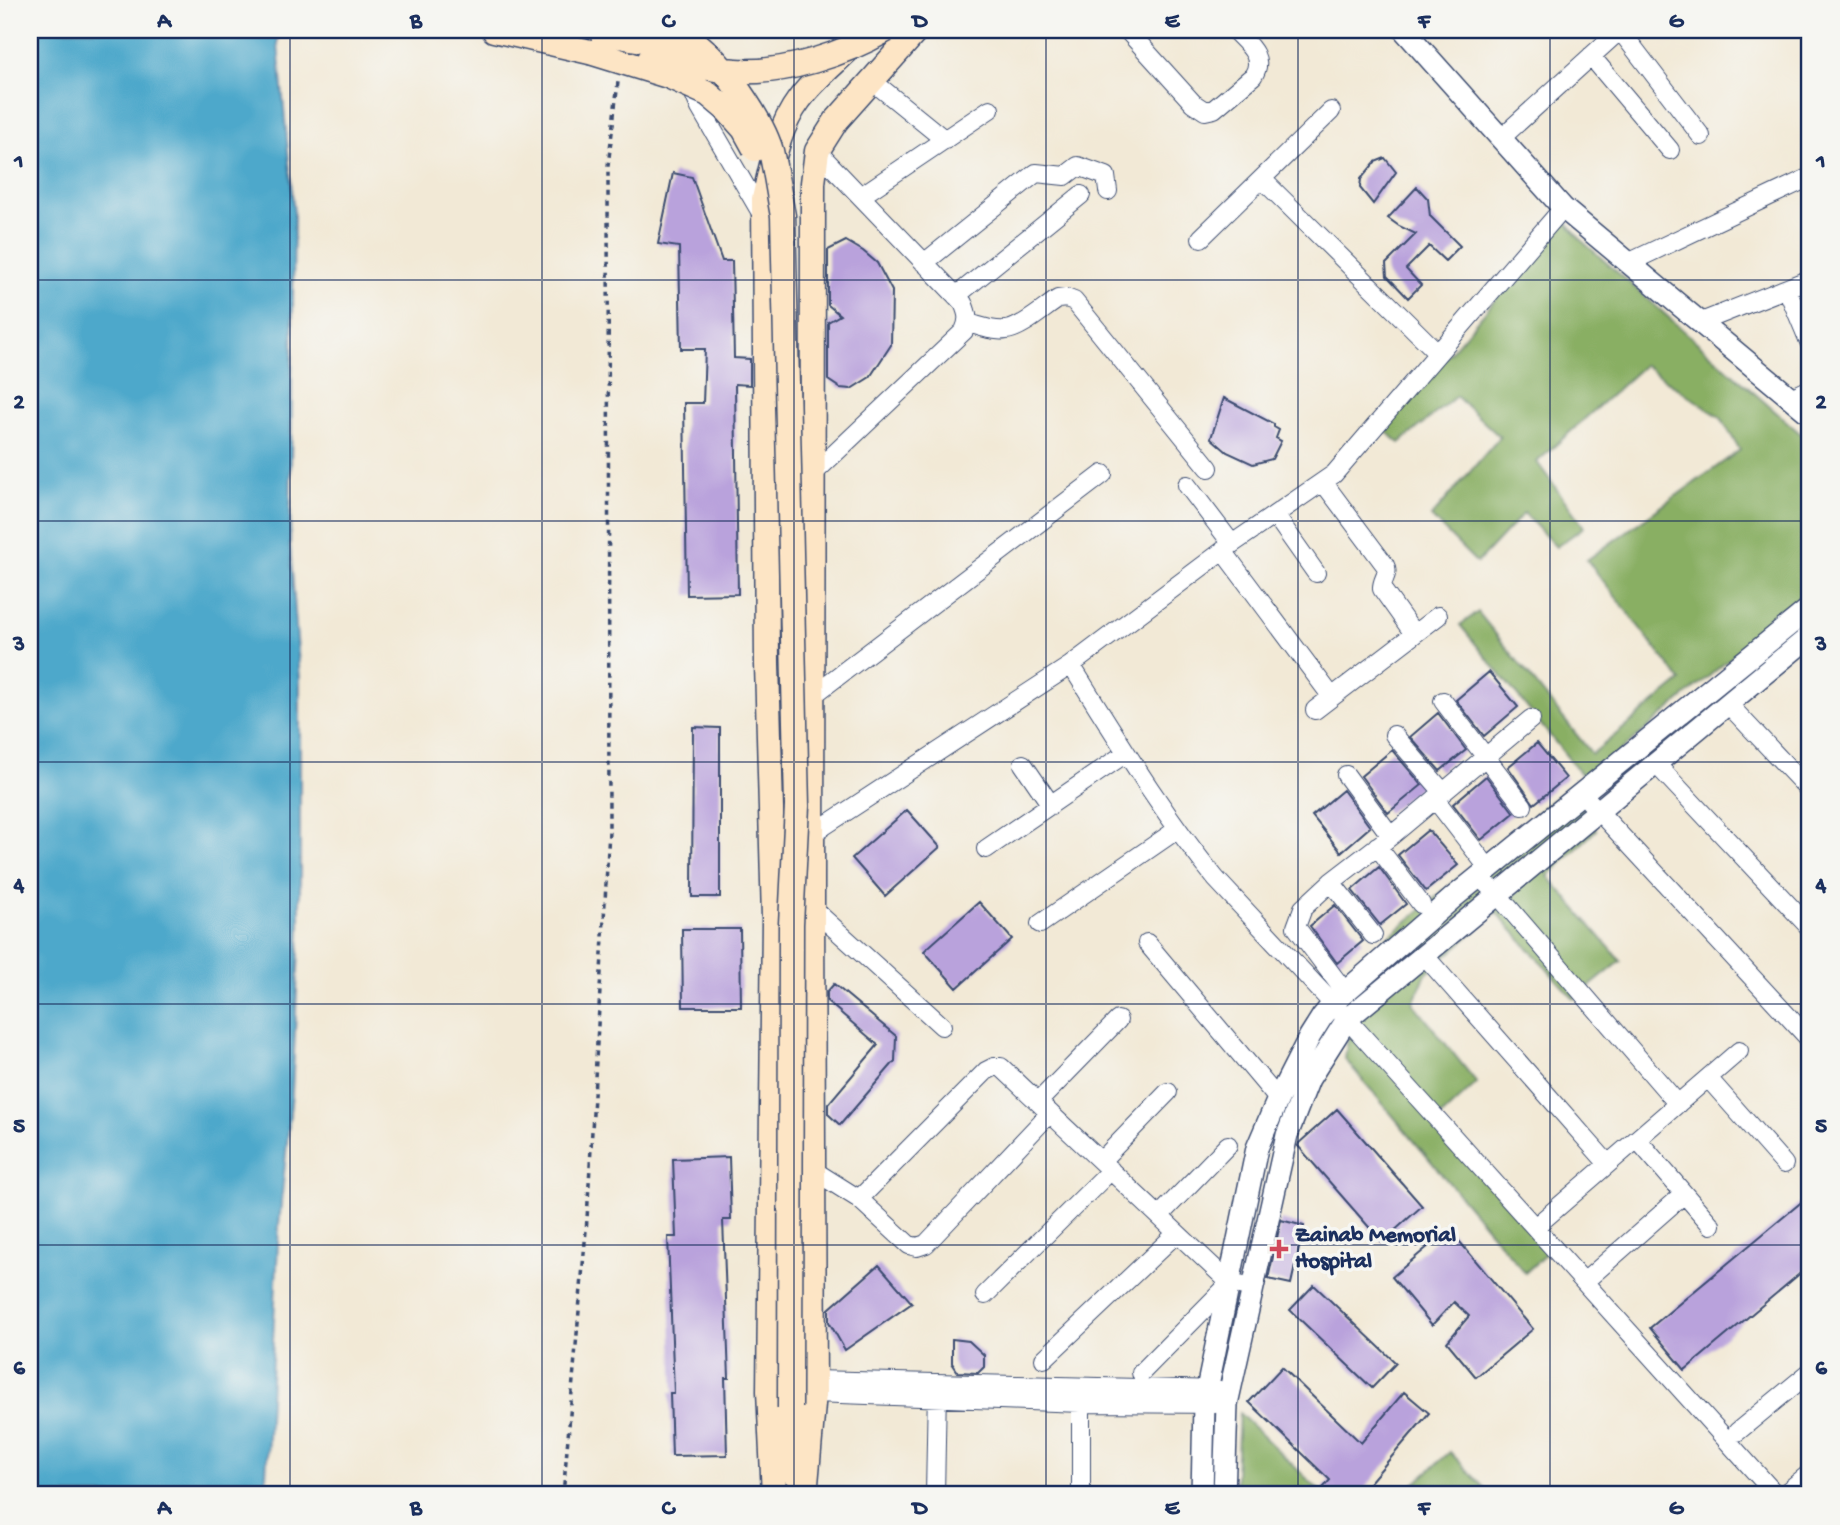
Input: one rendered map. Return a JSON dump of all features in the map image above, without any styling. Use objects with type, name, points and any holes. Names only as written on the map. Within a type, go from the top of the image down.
[{"type":"main road","points":[[494,30],[594,38],[734,55],[797,50],[831,41],[856,30]]},
{"type":"main road","points":[[667,30],[697,44],[716,62],[751,111],[770,150],[783,216],[797,806],[791,938],[790,1408],[796,1495]]},
{"type":"main road","points":[[774,1495],[769,1401],[774,918],[767,664],[764,198],[787,118],[806,90],[869,30]]},
{"type":"main road","points":[[594,38],[737,71],[763,70],[812,61],[886,30]]},
{"type":"main road","points":[[805,1495],[814,1387],[813,183],[817,151],[836,121],[917,30]]},
{"type":"main road","points":[[594,38],[708,94],[727,110],[744,129],[761,158],[771,200],[785,864],[773,886]]},
{"type":"main road","points":[[774,918],[812,913]]},
{"type":"street","points":[[678,30],[681,66],[700,108],[764,218]]},
{"type":"street","points":[[1127,30],[1193,103],[1205,111],[1214,109],[1257,71],[1257,55],[1234,30]]},
{"type":"street","points":[[1404,30],[1563,208],[1701,323],[1801,393],[1810,414]]},
{"type":"street","points":[[1502,138],[1620,30],[1702,136]]},
{"type":"street","points":[[1591,56],[1670,150]]},
{"type":"street","points":[[871,80],[945,140]]},
{"type":"street","points":[[861,196],[990,109]]},
{"type":"street","points":[[1201,239],[1331,111]]},
{"type":"street","points":[[813,474],[964,331],[968,323],[968,314],[963,303],[817,151]]},
{"type":"street","points":[[924,263],[1035,173],[1065,176],[1078,166],[1106,176],[1108,191]]},
{"type":"street","points":[[1628,263],[1810,177]]},
{"type":"street","points":[[1262,179],[1438,353]]},
{"type":"street","points":[[956,296],[1081,195]]},
{"type":"street","points":[[812,834],[1072,666],[1227,548],[1334,474],[1563,208]]},
{"type":"street","points":[[1701,323],[1810,279]]},
{"type":"street","points":[[1787,289],[1810,344]]},
{"type":"street","points":[[968,323],[1007,330],[1015,328],[1058,299],[1074,301],[1209,468]]},
{"type":"street","points":[[812,696],[1103,474]]},
{"type":"street","points":[[1323,482],[1385,565],[1387,573],[1382,584],[1384,593],[1414,634]]},
{"type":"street","points":[[1187,485],[1227,548],[1332,697]]},
{"type":"street","points":[[1275,515],[1316,573]]},
{"type":"street","points":[[1224,1495],[1228,1397],[1287,1135],[1342,1005],[1484,873],[1810,608]]},
{"type":"street","points":[[1315,710],[1438,615]]},
{"type":"street","points":[[1202,1495],[1206,1397],[1257,1148],[1278,1099],[1322,1017],[1424,955],[1810,636]]},
{"type":"street","points":[[1072,666],[1126,753],[1216,879],[1299,966],[1342,1005],[1584,1282],[1782,1493],[1810,1473]]},
{"type":"street","points":[[1443,701],[1523,806]]},
{"type":"street","points":[[1728,704],[1810,791]]},
{"type":"street","points":[[1342,1005],[1296,927],[1303,908],[1531,719]]},
{"type":"street","points":[[1394,735],[1439,795],[1497,894],[1678,1104]]},
{"type":"street","points":[[986,849],[1126,753]]},
{"type":"street","points":[[1023,764],[1051,805]]},
{"type":"street","points":[[1656,764],[1810,928]]},
{"type":"street","points":[[1346,775],[1421,904]]},
{"type":"street","points":[[1583,793],[1810,1040]]},
{"type":"street","points":[[1040,924],[1178,829]]},
{"type":"street","points":[[1331,883],[1373,934]]},
{"type":"street","points":[[812,913],[942,1026]]},
{"type":"street","points":[[1147,943],[1278,1099]]},
{"type":"street","points":[[1424,955],[1608,1164]]},
{"type":"street","points":[[813,1170],[859,1199],[909,1245],[917,1247],[926,1244],[1118,1020]]},
{"type":"street","points":[[1535,1227],[1739,1051]]},
{"type":"street","points":[[859,1199],[986,1071],[993,1066],[1001,1067],[1230,1283],[1253,1289]]},
{"type":"street","points":[[1708,1078],[1784,1164]]},
{"type":"street","points":[[985,1295],[1106,1166],[1168,1092]]},
{"type":"street","points":[[1637,1139],[1711,1225]]},
{"type":"street","points":[[1159,1216],[1228,1145]]},
{"type":"street","points":[[1584,1282],[1684,1194]]},
{"type":"street","points":[[1044,1359],[1177,1233]]},
{"type":"street","points":[[1141,1373],[1230,1283]]},
{"type":"street","points":[[1737,1432],[1810,1372]]},
{"type":"street","points":[[814,1387],[1228,1397]]},
{"type":"street","points":[[935,1495],[937,1390]]},
{"type":"street","points":[[1081,1395],[1081,1491]]},
{"type":"path","points":[[563,1495],[587,1219],[609,831],[608,166],[618,79]]},
{"type":"green space","points":[[1564,219],[1582,241],[1810,442],[1810,591],[1586,780],[1460,625],[1478,612],[1592,754],[1681,681],[1587,560],[1740,450],[1721,418],[1644,365],[1537,462],[1584,527],[1556,547],[1524,513],[1477,563],[1431,517],[1500,437],[1456,396],[1400,443],[1384,430]]},
{"type":"green space","points":[[1573,783],[1596,830],[1548,876],[1621,961],[1574,999],[1496,912],[1426,974],[1413,1003],[1477,1083],[1435,1122],[1549,1251],[1525,1273],[1345,1059],[1359,961]]},
{"type":"green space","points":[[1239,1413],[1324,1495],[1235,1495]]},
{"type":"green space","points":[[1450,1452],[1491,1495],[1402,1495]]},
{"type":"water","points":[[30,30],[278,30],[294,214],[290,545],[300,680],[300,928],[292,1092],[279,1225],[265,1495],[30,1495]]},
{"type":"building","points":[[1385,158],[1396,172],[1373,204],[1360,188],[1361,179],[1375,162]]},
{"type":"building","points":[[673,173],[692,177],[722,261],[732,261],[734,358],[750,359],[750,385],[735,384],[738,594],[687,595],[684,403],[703,403],[705,349],[681,349],[679,247],[658,244]]},
{"type":"building","points":[[1417,187],[1428,199],[1430,216],[1460,246],[1445,261],[1429,246],[1406,269],[1421,285],[1408,298],[1387,276],[1386,264],[1416,234],[1388,218]]},
{"type":"building","points":[[846,241],[877,263],[892,291],[891,345],[870,377],[851,389],[840,388],[828,380],[828,322],[840,315],[828,305],[828,250]]},
{"type":"building","points":[[1224,398],[1274,424],[1279,430],[1276,438],[1281,441],[1272,459],[1253,464],[1227,452],[1211,438]]},
{"type":"building","points":[[1489,672],[1518,707],[1484,736],[1456,700]]},
{"type":"building","points":[[1438,713],[1466,750],[1440,771],[1410,737]]},
{"type":"building","points":[[693,727],[720,728],[720,897],[692,897]]},
{"type":"building","points":[[1537,743],[1566,778],[1534,804],[1508,767]]},
{"type":"building","points":[[1392,750],[1422,785],[1388,813],[1361,776]]},
{"type":"building","points":[[1486,776],[1514,813],[1481,840],[1453,804]]},
{"type":"building","points":[[1343,790],[1370,827],[1341,852],[1312,816]]},
{"type":"building","points":[[907,810],[940,847],[885,896],[852,858]]},
{"type":"building","points":[[1428,830],[1458,865],[1426,891],[1398,855]]},
{"type":"building","points":[[1379,867],[1406,904],[1380,925],[1352,890]]},
{"type":"building","points":[[979,902],[1012,939],[957,988],[924,951]]},
{"type":"building","points":[[1335,905],[1363,941],[1337,963],[1310,926]]},
{"type":"building","points":[[682,929],[740,929],[741,1007],[683,1007]]},
{"type":"building","points":[[834,984],[896,1036],[895,1061],[840,1125],[828,1114],[828,1104],[878,1045],[827,1001],[827,992]]},
{"type":"building","points":[[1337,1109],[1422,1206],[1382,1242],[1298,1146]]},
{"type":"building","points":[[729,1157],[731,1220],[723,1220],[729,1378],[725,1378],[727,1455],[672,1456],[670,1393],[674,1393],[668,1237],[676,1237],[673,1159]]},
{"type":"building","points":[[1810,1195],[1810,1265],[1685,1370],[1650,1328]]},
{"type":"building","points":[[1281,1220],[1304,1226],[1291,1284],[1268,1279]]},
{"type":"building","points":[[1449,1229],[1533,1329],[1476,1377],[1447,1342],[1469,1316],[1454,1302],[1432,1325],[1392,1277]]},
{"type":"building","points":[[879,1265],[912,1303],[845,1350],[829,1322],[829,1309]]},
{"type":"building","points":[[1314,1285],[1396,1363],[1372,1388],[1290,1310]]},
{"type":"building","points":[[952,1339],[969,1341],[984,1355],[984,1367],[978,1373],[958,1372],[952,1363]]},
{"type":"building","points":[[1282,1367],[1361,1443],[1404,1392],[1429,1413],[1359,1495],[1332,1495],[1323,1488],[1330,1480],[1249,1402]]},
{"type":"place","name":"Zainab Memorial Hospital","points":[[1279,1249]]}]
